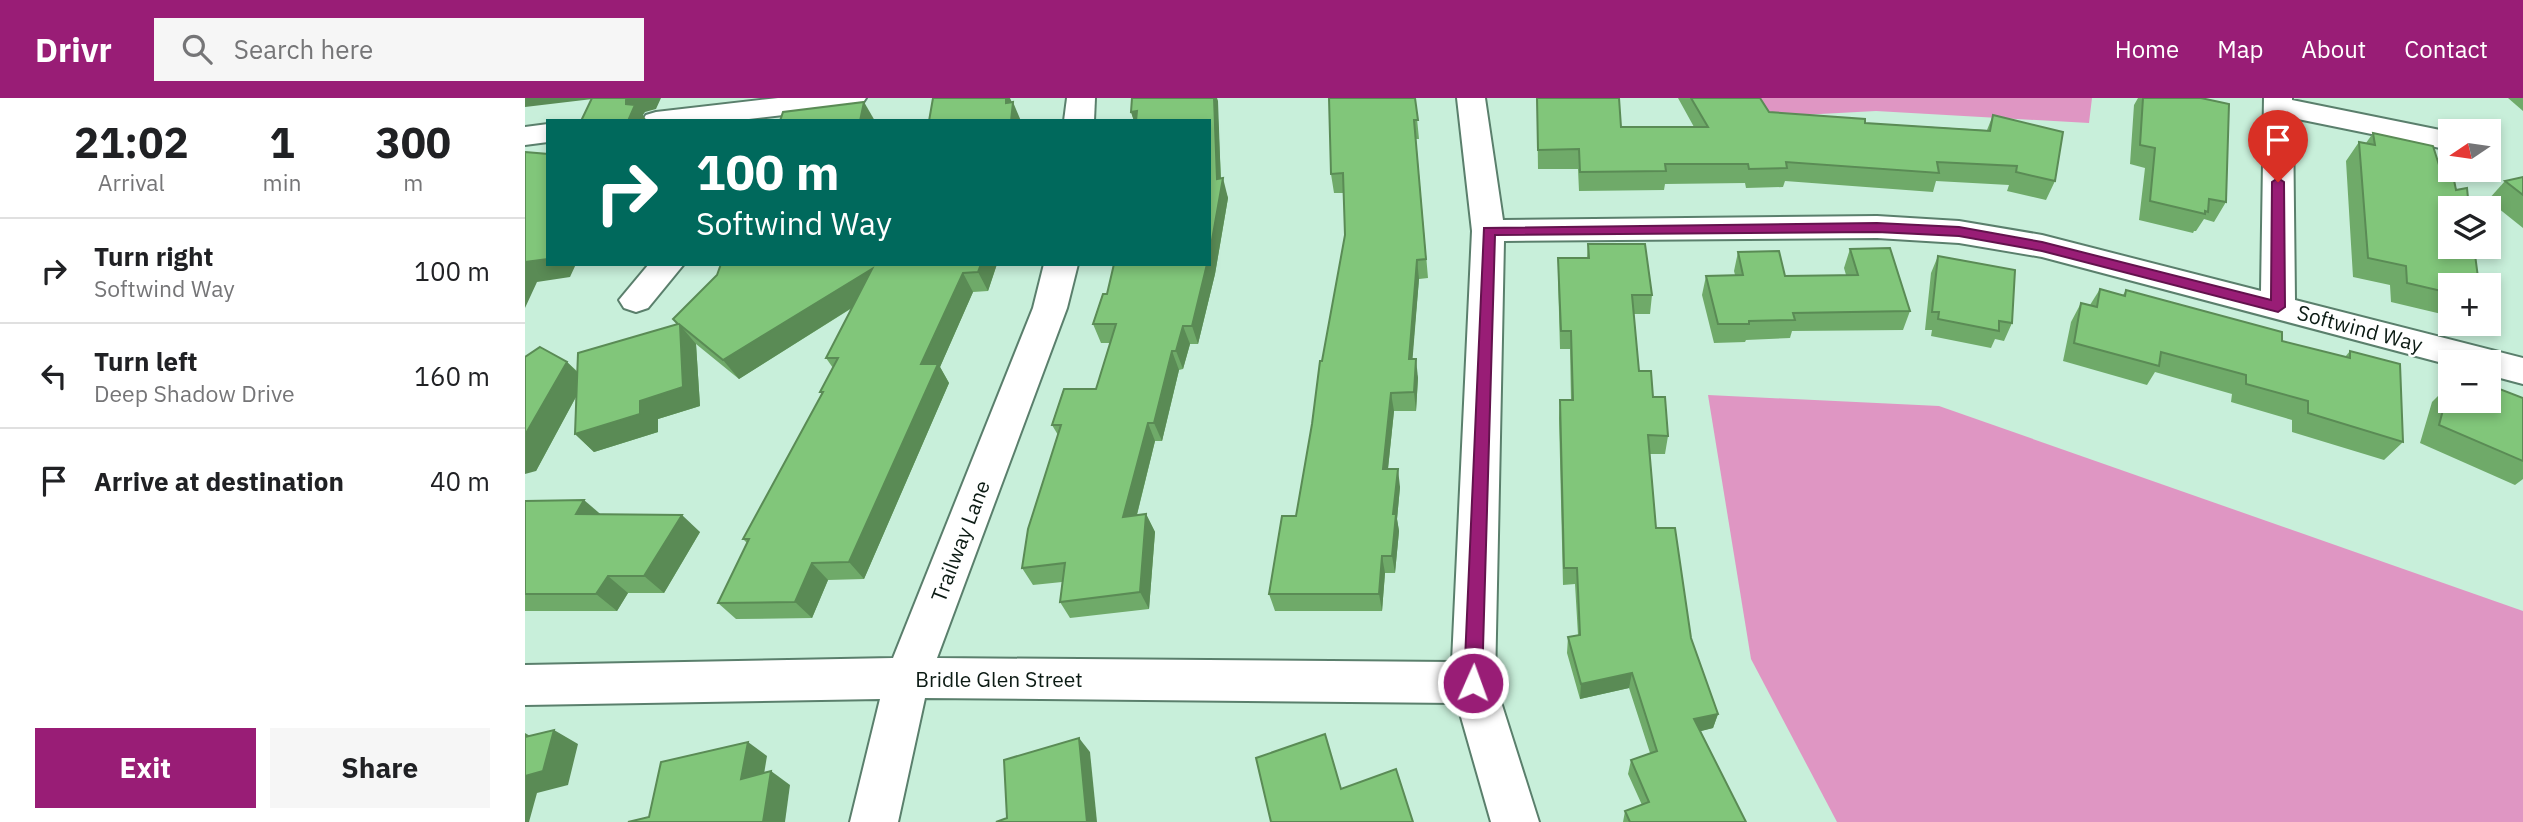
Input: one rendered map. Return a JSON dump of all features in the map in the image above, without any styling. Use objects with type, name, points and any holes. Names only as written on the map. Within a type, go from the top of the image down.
[{"type":"street","points":[[690,119],[740,116],[852,98]]},
{"type":"street","points":[[1079,119],[1081,98]]},
{"type":"street","points":[[1471,98],[1488,231],[1473,683],[1515,822]]},
{"type":"street","points":[[2278,307],[2278,102],[2438,138]]},
{"type":"street","points":[[525,136],[546,133]]},
{"type":"street","name":"Softwind Way","points":[[1488,231],[1877,227],[1959,232],[2042,246],[2523,371]]},
{"type":"street","points":[[636,300],[666,266]]},
{"type":"street","name":"Trailway Lane","points":[[874,822],[907,678],[1050,309],[1061,266]]},
{"type":"street","name":"Bridle Glen Street","points":[[525,685],[907,678],[1473,683]]},
{"type":"shaded area","points":[[1760,98],[2092,98],[2089,123],[1876,111],[1762,117]]},
{"type":"shaded area","points":[[1708,395],[1939,406],[2523,611],[2523,822],[1837,822],[1751,659]]},
{"type":"building","points":[[592,98],[628,98],[626,104],[635,105],[629,119],[582,119]]},
{"type":"building","points":[[933,98],[1006,98],[1006,103],[1013,102],[1011,119],[929,119]]},
{"type":"building","points":[[1132,98],[1214,98],[1217,179],[1223,178],[1211,246],[1211,119],[1136,119],[1137,111],[1131,112]]},
{"type":"building","points":[[1329,98],[1415,98],[1418,120],[1414,120],[1426,259],[1417,260],[1409,359],[1416,359],[1414,392],[1391,393],[1383,469],[1398,469],[1393,514],[1396,514],[1392,556],[1382,556],[1379,594],[1269,594],[1282,516],[1296,516],[1320,361],[1345,235],[1343,173],[1331,174]]},
{"type":"building","points":[[1537,98],[1619,98],[1621,127],[1708,127],[1691,98],[1760,98],[1769,112],[1865,119],[1865,123],[1990,131],[1993,115],[2063,132],[2055,181],[2016,172],[2017,166],[1937,162],[1939,173],[1786,162],[1787,168],[1749,169],[1748,164],[1665,164],[1666,171],[1580,172],[1579,149],[1538,150]]},
{"type":"building","points":[[2143,98],[2201,98],[2229,104],[2226,202],[2209,199],[2208,212],[2205,211],[2205,214],[2150,201],[2155,148],[2140,145]]},
{"type":"building","points":[[864,102],[860,119],[781,119],[783,112]]},
{"type":"building","points":[[2373,133],[2433,146],[2438,162],[2438,182],[2454,182],[2456,190],[2467,188],[2468,196],[2438,196],[2438,259],[2476,259],[2477,273],[2438,273],[2438,290],[2407,283],[2406,266],[2368,258],[2359,142],[2375,145]]},
{"type":"building","points":[[525,152],[546,154],[546,259],[525,262]]},
{"type":"building","points":[[2523,177],[2523,195],[2505,181]]},
{"type":"building","points":[[1588,244],[1645,244],[1652,295],[1632,295],[1639,371],[1651,371],[1653,397],[1665,397],[1668,436],[1648,435],[1656,528],[1675,528],[1691,638],[1718,714],[1694,719],[1746,822],[1630,822],[1625,811],[1649,802],[1631,760],[1657,751],[1632,673],[1581,684],[1568,637],[1580,635],[1577,568],[1564,568],[1560,400],[1573,400],[1571,331],[1561,331],[1558,258],[1589,258]]},
{"type":"building","points":[[1890,248],[1910,311],[1793,313],[1795,320],[1718,324],[1706,276],[1743,275],[1738,252],[1779,251],[1785,276],[1858,275],[1850,249]]},
{"type":"building","points":[[1938,256],[2015,270],[2012,323],[1999,321],[1999,331],[1938,319],[1939,312],[1932,312]]},
{"type":"building","points":[[720,266],[980,266],[978,272],[963,273],[921,364],[938,364],[849,562],[812,563],[795,602],[718,603],[749,539],[743,539],[823,392],[820,392],[838,358],[826,358],[872,269],[723,360],[680,325],[683,387],[640,401],[640,414],[575,434],[578,353],[678,324],[673,319],[717,275]]},
{"type":"building","points":[[1114,266],[1207,266],[1192,326],[1183,326],[1176,351],[1172,351],[1154,423],[1148,423],[1123,517],[1146,514],[1140,592],[1060,602],[1065,563],[1022,568],[1028,529],[1061,425],[1052,425],[1064,389],[1096,389],[1116,324],[1093,324],[1103,294],[1107,294]]},
{"type":"building","points":[[2100,289],[2125,296],[2126,290],[2282,332],[2282,341],[2350,358],[2350,351],[2400,364],[2403,442],[2308,413],[2308,401],[2246,384],[2246,375],[2161,352],[2159,366],[2074,343],[2081,303],[2097,307]]},
{"type":"building","points":[[540,347],[567,362],[525,435],[525,357]]},
{"type":"building","points":[[2501,389],[2523,398],[2523,461],[2439,425],[2442,413],[2501,413]]},
{"type":"building","points":[[584,500],[576,514],[682,515],[644,576],[608,576],[596,594],[525,594],[525,501]]},
{"type":"building","points":[[554,730],[543,771],[525,776],[525,737]]},
{"type":"building","points":[[1325,734],[1341,789],[1396,769],[1413,822],[1271,822],[1256,758]]},
{"type":"building","points":[[1079,738],[1087,822],[996,822],[1007,818],[1004,760]]},
{"type":"building","points":[[748,742],[741,779],[771,771],[763,822],[628,822],[649,817],[661,762]]},
{"type":"route","points":[[1473,683],[1488,231],[1877,227],[1959,232],[2042,246],[2278,307],[2278,182]]}]
